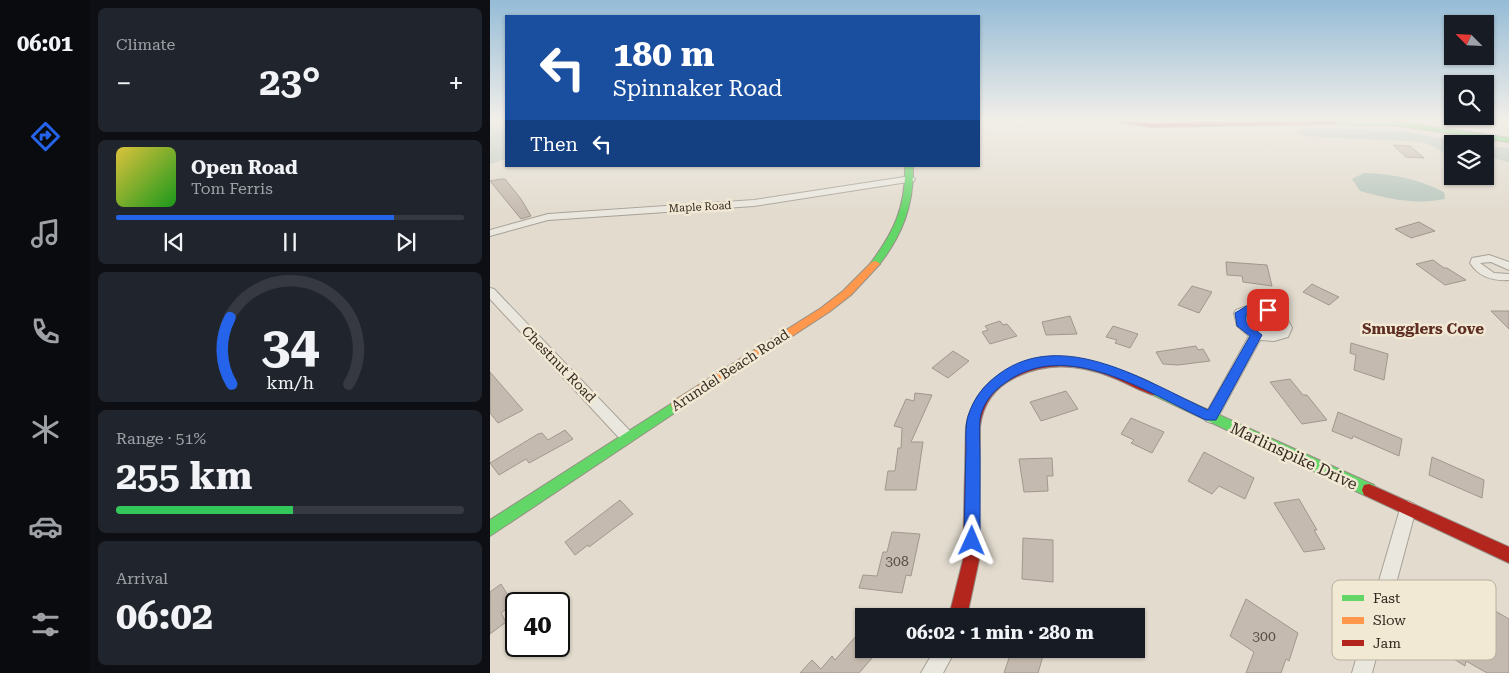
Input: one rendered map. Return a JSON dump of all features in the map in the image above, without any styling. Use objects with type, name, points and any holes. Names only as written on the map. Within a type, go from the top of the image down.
[{"type":"street","name":"Arundel Beach Road","points":[[490,528],[810,319],[862,278],[880,259],[891,243],[906,202],[911,179],[909,167]]},
{"type":"street","name":"Maple Road","points":[[490,233],[548,217],[754,203],[911,179]]},
{"type":"street","points":[[1509,267],[1481,258],[1476,260],[1475,263],[1477,268],[1491,275],[1509,277]]},
{"type":"street","name":"Chestnut Road","points":[[490,292],[627,437]]},
{"type":"street","points":[[1211,417],[1256,335]]},
{"type":"street","name":"Marlinspike Drive","points":[[961,608],[966,592],[971,560],[974,418],[983,396],[994,384],[1013,370],[1030,363],[1070,360],[1111,370],[1509,555]]},
{"type":"street","points":[[1388,580],[1408,508]]},
{"type":"street","points":[[931,673],[940,658]]},
{"type":"street","points":[[1362,673],[1366,660]]},
{"type":"shaded area","points":[[490,151],[505,151],[505,159],[490,164]]},
{"type":"shaded area","points":[[1494,151],[1509,151],[1509,162],[1494,158]]},
{"type":"shaded area","points":[[1364,173],[1396,176],[1434,187],[1444,192],[1445,199],[1434,201],[1402,200],[1360,191],[1352,179]]},
{"type":"building","points":[[1400,151],[1416,151],[1424,158],[1406,157]]},
{"type":"building","points":[[505,179],[521,199],[531,216],[521,219],[490,181]]},
{"type":"building","points":[[1419,222],[1435,231],[1411,238],[1395,229]]},
{"type":"building","points":[[1433,260],[1466,280],[1445,285],[1416,264]]},
{"type":"building","points":[[1226,262],[1267,265],[1272,286],[1243,282],[1242,276],[1227,275]]},
{"type":"building","points":[[1312,284],[1339,297],[1329,305],[1303,292]]},
{"type":"building","points":[[1192,286],[1212,292],[1199,313],[1178,305]]},
{"type":"building","points":[[1491,311],[1509,311],[1509,329]]},
{"type":"building","points":[[1070,316],[1077,334],[1046,335],[1042,322]]},
{"type":"building","points":[[1000,321],[1003,325],[1007,324],[1017,336],[990,344],[982,332],[988,330],[985,326]]},
{"type":"building","points":[[1113,326],[1138,334],[1130,348],[1115,343],[1117,340],[1106,337]]},
{"type":"building","points":[[1351,343],[1388,354],[1384,380],[1354,370],[1356,355],[1350,353]]},
{"type":"building","points":[[1196,346],[1198,350],[1203,349],[1210,361],[1178,365],[1163,364],[1156,352]]},
{"type":"building","points":[[953,351],[969,361],[948,378],[932,368]]},
{"type":"building","points":[[490,372],[523,410],[498,423],[490,413]]},
{"type":"building","points":[[1290,379],[1303,395],[1307,395],[1327,420],[1302,424],[1270,382]]},
{"type":"building","points":[[1066,391],[1078,409],[1041,421],[1030,402]]},
{"type":"building","points":[[915,393],[932,395],[911,442],[923,442],[916,490],[885,490],[888,471],[895,471],[898,448],[901,448],[902,428],[894,426],[906,399],[914,401]]},
{"type":"building","points":[[1338,412],[1402,439],[1399,456],[1353,436],[1352,439],[1332,431]]},
{"type":"building","points":[[1131,418],[1164,432],[1152,453],[1131,443],[1134,440],[1121,434]]},
{"type":"building","points":[[565,430],[573,439],[529,463],[526,459],[499,475],[490,463],[538,434],[542,433],[548,440]]},
{"type":"building","points":[[1204,452],[1254,478],[1245,499],[1219,486],[1212,494],[1188,481]]},
{"type":"building","points":[[1432,457],[1484,480],[1482,498],[1429,475]]},
{"type":"building","points":[[1052,458],[1053,476],[1047,476],[1048,491],[1024,492],[1019,459]]},
{"type":"building","points":[[1299,499],[1317,530],[1314,530],[1325,549],[1304,552],[1274,503]]},
{"type":"building","points":[[620,500],[633,514],[589,547],[588,545],[575,555],[565,542]]},
{"type":"building","points":[[892,532],[920,534],[911,576],[906,575],[902,593],[859,588],[863,575],[877,576],[883,552],[887,552]]},
{"type":"building","points":[[1023,538],[1053,540],[1053,582],[1022,579]]},
{"type":"building","points":[[501,584],[506,592],[505,610],[501,613],[505,623],[490,634],[490,592]]},
{"type":"building","points":[[1246,599],[1298,633],[1289,661],[1286,659],[1281,673],[1246,673],[1254,652],[1230,636]]},
{"type":"building","points":[[1496,611],[1509,619],[1509,673],[1487,673],[1466,661],[1465,666],[1456,660],[1496,660]]},
{"type":"building","points":[[855,637],[855,658],[872,658],[859,673],[800,673],[812,660],[821,669],[832,656],[835,660]]},
{"type":"building","points":[[1009,658],[1042,658],[1038,673],[1004,673]]},
{"type":"traffic: fast","points":[[875,264],[891,242],[902,218],[908,193],[909,167]]},
{"type":"traffic: fast","points":[[1153,390],[1369,490]]},
{"type":"traffic: fast","points":[[490,529],[677,405]]},
{"type":"traffic: slow","points":[[677,405],[825,310],[847,293],[875,264]]},
{"type":"traffic: jam","points":[[960,608],[971,560],[973,426],[974,418],[983,397],[999,381],[1024,367],[1042,362],[1061,361],[1098,367],[1153,390]]},
{"type":"traffic: jam","points":[[1369,490],[1509,555]]},
{"type":"district","name":"Smugglers Cove","points":[[1423,329]]},
{"type":"route","points":[[972,541],[974,418],[976,408],[983,396],[994,384],[1013,370],[1030,363],[1070,360],[1089,363],[1111,370],[1211,417],[1256,335],[1246,330],[1239,319],[1240,313],[1250,308],[1268,310]]}]
